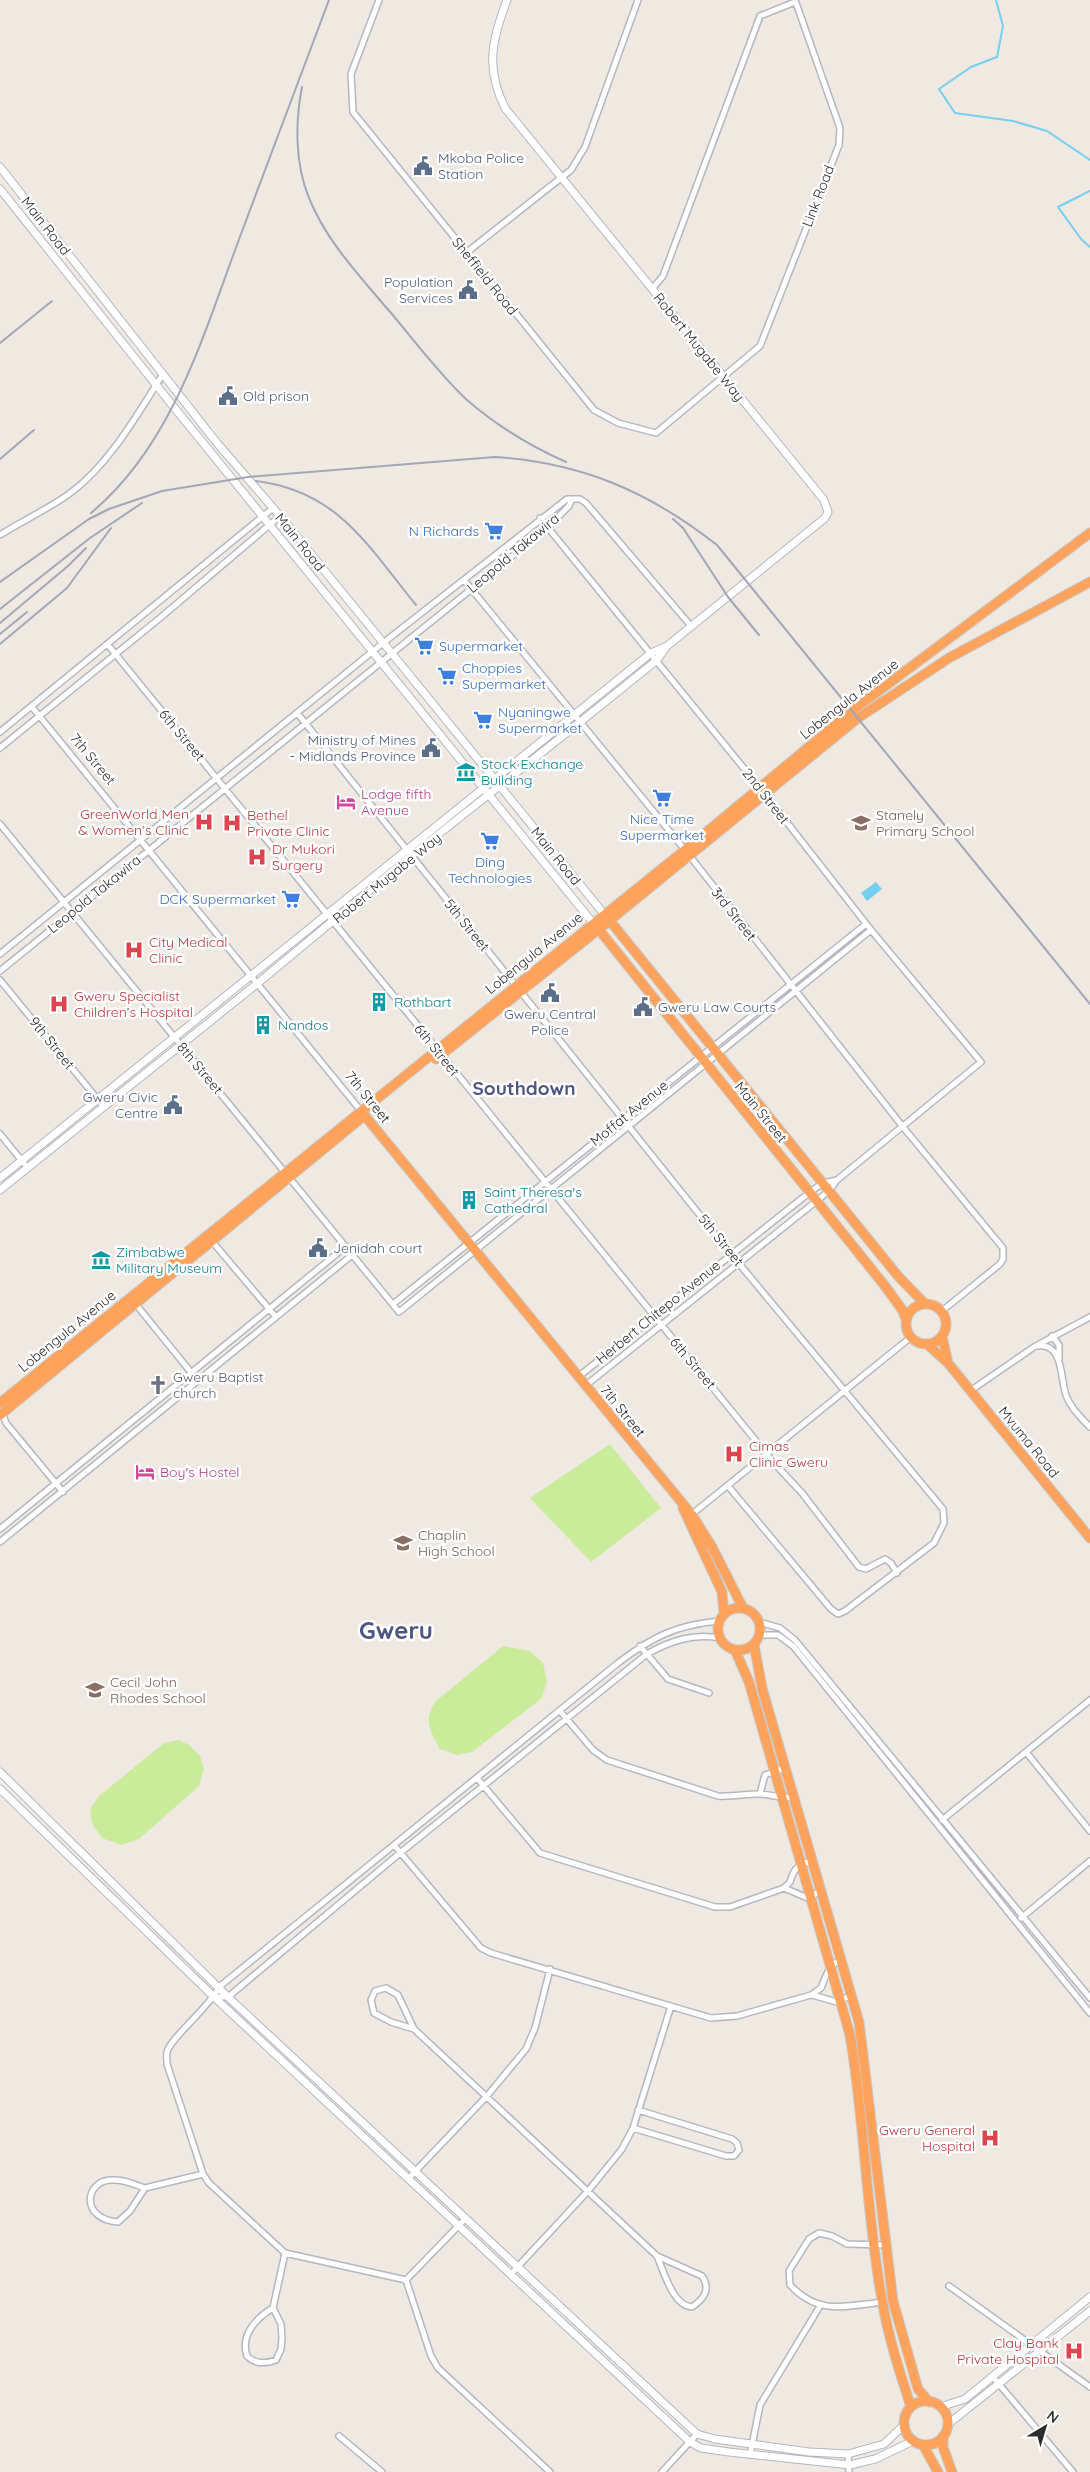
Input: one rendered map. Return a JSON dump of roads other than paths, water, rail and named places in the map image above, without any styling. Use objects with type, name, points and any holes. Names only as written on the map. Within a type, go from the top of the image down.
[{"type":"highway","name":"Lobengula Avenue","points":[[2,1416],[133,1301],[363,1113],[687,853],[852,711],[1090,532]]},
{"type":"highway","name":"Lobengula Avenue","points":[[762,790],[915,678],[998,630],[1090,582]]},
{"type":"highway","name":"Main Street","points":[[607,918],[898,1276],[925,1304],[937,1307],[942,1311]]},
{"type":"highway","name":"Main Street","points":[[596,926],[885,1286],[903,1311],[910,1337]]},
{"type":"highway","points":[[636,977],[648,968]]},
{"type":"highway","points":[[666,1014],[678,1005]]},
{"type":"highway","points":[[738,1105],[752,1095]]},
{"type":"highway","name":"7th Street","points":[[363,1113],[470,1242],[682,1505],[712,1546],[743,1608]]},
{"type":"highway","points":[[774,1150],[788,1139]]},
{"type":"highway","points":[[850,1243],[863,1233]]},
{"type":"highway","points":[[885,1286],[898,1276]]},
{"type":"highway","name":"Lobengula Avenue","points":[[0,1403],[133,1301]]},
{"type":"highway","points":[[906,1320],[913,1309],[925,1304]]},
{"type":"highway","points":[[910,1337],[921,1344],[927,1344],[942,1336],[946,1324],[942,1311]]},
{"type":"highway","name":"Mvuma Road","points":[[942,1336],[948,1363]]},
{"type":"highway","name":"Mvuma Road","points":[[927,1344],[948,1363],[1090,1538]]},
{"type":"highway","name":"7th Street","points":[[690,1517],[722,1592],[722,1617]]},
{"type":"highway","points":[[735,1650],[748,1648],[754,1644],[759,1635],[758,1622],[755,1615],[743,1608],[736,1608],[722,1617],[720,1638],[735,1650],[749,1682],[842,2000],[876,2158],[893,2301],[918,2389],[929,2402]]},
{"type":"highway","points":[[754,1644],[762,1688],[842,1958],[859,2022],[866,2160],[874,2246],[882,2302],[910,2407]]},
{"type":"highway","points":[[866,2160],[876,2158]]},
{"type":"highway","points":[[871,2213],[882,2212]]},
{"type":"highway","points":[[919,2402],[929,2402],[940,2407],[946,2417],[947,2425],[943,2436],[938,2442],[923,2445],[914,2442],[907,2434],[904,2425],[905,2416],[910,2407],[919,2402]]},
{"type":"highway","points":[[943,2436],[943,2447],[952,2472]]},
{"type":"highway","points":[[923,2445],[938,2472]]},
{"type":"main road","name":"Robert Mugabe Way","points":[[409,854],[490,796],[580,723],[657,660],[667,646],[809,532],[825,518],[828,512],[824,500],[505,108],[498,94],[493,69],[493,43],[508,0]]},
{"type":"main road","name":"Main Road","points":[[0,166],[217,444],[280,516],[607,918]]},
{"type":"main road","name":"Main Road","points":[[0,189],[596,926]]},
{"type":"main road","points":[[98,311],[106,303]]},
{"type":"main road","points":[[317,581],[327,575]]},
{"type":"main road","name":"Robert Mugabe Way","points":[[0,1178],[98,1099],[258,983],[331,918],[409,854],[484,788],[651,653],[667,646]]},
{"type":"main road","name":"Robert Mugabe Way","points":[[0,1190],[103,1106],[252,976],[331,918]]},
{"type":"main road","points":[[0,1772],[228,1997],[697,2434],[715,2439],[809,2452],[848,2454],[884,2444],[904,2425]]},
{"type":"main road","points":[[0,1789],[214,1997],[690,2442],[701,2448],[849,2469],[914,2442]]},
{"type":"main road","points":[[940,2407],[965,2398],[1090,2297]]},
{"type":"main road","points":[[947,2425],[1000,2385],[1090,2311]]},
{"type":"street","name":"Sheffield Road","points":[[379,0],[351,74],[354,112],[594,410],[618,423],[656,433],[724,377]]},
{"type":"street","points":[[466,253],[571,170],[585,147],[638,0]]},
{"type":"street","points":[[652,289],[663,276],[760,16],[795,1]]},
{"type":"street","name":"Link Road","points":[[724,377],[760,346],[839,145],[840,128],[795,1]]},
{"type":"street","points":[[0,535],[69,494],[87,478],[107,456],[162,374]]},
{"type":"street","points":[[572,499],[580,499],[586,503],[691,626]]},
{"type":"street","name":"Leopold Takawira","points":[[0,954],[540,518],[563,501],[572,499]]},
{"type":"street","name":"Leopold Takawira","points":[[0,972],[73,910],[548,527],[569,506],[572,499]]},
{"type":"street","points":[[0,732],[273,508]]},
{"type":"street","points":[[0,748],[280,516]]},
{"type":"street","name":"2nd Street","points":[[540,518],[762,790],[866,924],[981,1062],[970,1072]]},
{"type":"street","points":[[188,579],[195,588]]},
{"type":"street","name":"3rd Street","points":[[464,580],[687,853],[790,986],[1003,1248],[1003,1259],[1000,1264],[942,1311]]},
{"type":"street","name":"6th Street","points":[[108,645],[551,1191],[768,1453],[861,1569],[866,1569],[884,1559],[891,1563],[897,1573]]},
{"type":"street","name":"7th Street","points":[[32,707],[142,839],[363,1113]]},
{"type":"street","name":"5th Street","points":[[298,714],[409,854],[624,1117],[731,1254],[943,1509],[945,1517],[938,1538],[897,1573],[845,1612],[838,1614],[826,1603],[728,1486]]},
{"type":"street","name":"8th Street","points":[[0,824],[73,910],[399,1312]]},
{"type":"street","name":"Moffat Avenue","points":[[393,1304],[699,1056],[790,986],[866,924]]},
{"type":"street","name":"Moffat Avenue","points":[[399,1312],[551,1191],[871,930]]},
{"type":"street","name":"9th Street","points":[[0,980],[103,1106]]},
{"type":"street","name":"Herbert Chitepo Avenue","points":[[578,1377],[810,1192],[826,1187],[837,1180],[970,1072]]},
{"type":"street","points":[[0,1134],[27,1167]]},
{"type":"street","name":"Herbert Chitepo Avenue","points":[[585,1386],[739,1263],[816,1200],[826,1187],[837,1180]]},
{"type":"street","points":[[209,1238],[276,1317]]},
{"type":"street","points":[[0,1529],[192,1374],[345,1247]]},
{"type":"street","points":[[0,1542],[352,1255]]},
{"type":"street","points":[[133,1301],[198,1381]]},
{"type":"street","points":[[970,1391],[1034,1347],[1090,1317]]},
{"type":"street","points":[[1052,1336],[1059,1345],[1059,1359],[1066,1397],[1090,1427]]},
{"type":"street","points":[[690,1517],[910,1337]]},
{"type":"street","points":[[232,1341],[237,1349]]},
{"type":"street","points":[[1034,1347],[1046,1347],[1059,1359]]},
{"type":"street","points":[[2,1416],[63,1492]]},
{"type":"street","points":[[120,1432],[127,1439]]},
{"type":"street","points":[[406,2280],[285,2253],[220,2196],[204,2174],[167,2064],[167,2052],[172,2043],[214,1997],[219,1987],[640,1646],[659,1635],[678,1628],[722,1617]]},
{"type":"street","points":[[758,1622],[780,1628],[796,1640],[1090,1999],[1084,2005]]},
{"type":"street","points":[[778,1635],[780,1628]]},
{"type":"street","points":[[759,1635],[778,1635],[793,1646],[1090,2012]]},
{"type":"street","points":[[214,1997],[228,1997],[483,1786],[647,1654],[676,1640],[697,1636],[720,1638]]},
{"type":"street","points":[[640,1646],[668,1679],[709,1693]]},
{"type":"street","points":[[824,1686],[829,1682]]},
{"type":"street","points":[[938,1824],[1090,1700]]},
{"type":"street","points":[[560,1711],[592,1750],[607,1760],[718,1796],[729,1797],[760,1794],[783,1798],[794,1797]]},
{"type":"street","points":[[1026,1752],[1090,1831]]},
{"type":"street","points":[[760,1794],[764,1778],[774,1771],[785,1768]]},
{"type":"street","points":[[477,1778],[534,1847],[549,1856],[715,1907],[730,1907],[784,1888],[790,1882],[794,1870],[802,1863],[813,1861]]},
{"type":"street","points":[[394,1846],[481,1948],[491,1953],[719,2019],[812,1995],[821,1988],[823,1978],[832,1965],[842,1958]]},
{"type":"street","points":[[1017,1922],[1090,1861]]},
{"type":"street","points":[[784,1888],[806,1898],[812,1898],[821,1889]]},
{"type":"street","points":[[309,1914],[316,1923]]},
{"type":"street","points":[[408,2179],[515,2064],[531,2039],[550,1969]]},
{"type":"street","points":[[414,2029],[386,2020],[374,2013],[370,2000],[375,1990],[386,1988],[398,1995],[414,2029],[657,2256],[702,2276],[706,2281],[707,2291],[699,2302],[692,2307],[682,2304],[674,2293],[657,2256]]},
{"type":"street","points":[[812,1995],[832,2001],[842,2000],[852,1995]]},
{"type":"street","points":[[511,2274],[588,2191],[622,2149],[633,2128],[671,2006]]},
{"type":"street","points":[[633,2128],[726,2156],[734,2156],[739,2150],[738,2143],[732,2139],[638,2110]]},
{"type":"street","points":[[144,2188],[130,2211],[118,2222],[107,2221],[96,2216],[91,2197],[94,2190],[104,2181],[122,2180],[144,2188],[204,2174]]},
{"type":"street","points":[[406,2280],[466,2218]]},
{"type":"street","points":[[886,2245],[847,2244],[825,2233],[813,2235],[791,2266],[789,2279],[795,2290],[820,2306],[835,2307],[893,2301]]},
{"type":"street","points":[[272,2308],[260,2315],[245,2342],[247,2356],[256,2362],[267,2364],[276,2360],[281,2350],[281,2324],[272,2308],[285,2253]]},
{"type":"street","points":[[406,2280],[431,2356],[438,2368],[550,2472]]},
{"type":"street","points":[[949,2286],[1090,2387]]},
{"type":"street","points":[[750,2455],[760,2405],[764,2396],[820,2306]]},
{"type":"street","points":[[993,2377],[1072,2472]]},
{"type":"street","points":[[662,2472],[697,2434]]},
{"type":"street","points":[[339,2436],[382,2472]]},
{"type":"street","points":[[848,2454],[849,2469]]},
{"type":"water","points":[[876,882],[882,889],[867,901],[861,893]]},
{"type":"waterway","points":[[996,0],[1003,26],[997,57],[971,67],[939,89],[955,113],[1013,121],[1047,131],[1090,160]]},
{"type":"waterway","points":[[1090,191],[1058,207],[1081,239],[1090,247]]},
{"type":"railway","points":[[91,513],[120,485],[144,454],[165,420],[183,384],[214,309],[329,0]]},
{"type":"railway","points":[[302,87],[297,129],[301,171],[309,198],[333,242],[435,366],[467,400],[514,435],[566,462]]},
{"type":"railway","points":[[0,343],[52,301]]},
{"type":"railway","points":[[0,459],[34,430]]},
{"type":"railway","points":[[0,582],[89,519],[109,509],[162,491],[248,477],[495,457],[527,460],[557,466],[613,483],[665,509],[717,545],[1090,1004]]},
{"type":"railway","points":[[256,481],[284,487],[309,496],[330,509],[366,542],[416,605]]},
{"type":"railway","points":[[0,609],[90,538],[142,503]]},
{"type":"railway","points":[[673,519],[683,528],[728,597],[759,635]]},
{"type":"railway","points":[[0,644],[67,588],[111,528]]},
{"type":"railway","points":[[0,623],[68,566],[86,548]]},
{"type":"railway","points":[[0,634],[27,612]]},
{"type":"place","name":"Mkoba Police Station","points":[[423,166]]},
{"type":"place","name":"Population Services","points":[[468,290]]},
{"type":"place","name":"Old prison","points":[[228,396]]},
{"type":"place","name":"N Richards","points":[[494,531]]},
{"type":"place","name":"Supermarket","points":[[424,646]]},
{"type":"place","name":"Choppies Supermarket","points":[[447,676]]},
{"type":"place","name":"Nyaningwe Supermarket","points":[[483,720]]},
{"type":"place","name":"Ministry of Mines - Midlands Province","points":[[431,748]]},
{"type":"place","name":"Stock Exchange Building","points":[[466,772]]},
{"type":"place","name":"Nice Time Supermarket","points":[[662,798]]},
{"type":"place","name":"Lodge fifth Avenue","points":[[346,802]]},
{"type":"place","name":"GreenWorld Men & Women’s Clinic","points":[[204,822]]},
{"type":"place","name":"Bethel Private Clinic","points":[[232,823]]},
{"type":"place","name":"Stanely Primary School","points":[[861,823]]},
{"type":"place","name":"Ding Technologies","points":[[490,841]]},
{"type":"place","name":"Dr Mukori Surgery","points":[[257,857]]},
{"type":"place","name":"DCK Supermarket","points":[[291,899]]},
{"type":"place","name":"City Medical Clinic","points":[[134,950]]},
{"type":"place","name":"Gweru Central Police","points":[[550,993]]},
{"type":"place","name":"Rothbart","points":[[379,1002]]},
{"type":"place","name":"Gweru Specialist Children’s Hospital","points":[[59,1004]]},
{"type":"place","name":"Gweru Law Courts","points":[[643,1007]]},
{"type":"place","name":"Nandos","points":[[263,1025]]},
{"type":"place","name":"Gweru Civic Centre","points":[[173,1105]]},
{"type":"place","name":"Saint Theresa's Cathedral","points":[[469,1200]]},
{"type":"place","name":"Jenidah court","points":[[318,1248]]},
{"type":"place","name":"Zimbabwe Military Museum","points":[[101,1260]]},
{"type":"place","name":"Gweru Baptist church","points":[[158,1385]]},
{"type":"place","name":"Cimas Clinic Gweru","points":[[734,1454]]},
{"type":"place","name":"Boy's Hostel","points":[[145,1472]]},
{"type":"place","name":"Chaplin High School","points":[[403,1543]]},
{"type":"place","name":"Cecil John Rhodes School","points":[[95,1690]]},
{"type":"place","name":"Gweru General Hospital","points":[[990,2138]]},
{"type":"place","name":"Clay Bank Private Hospital","points":[[1074,2351]]},
{"type":"district","name":"Southdown","points":[[524,1088]]},
{"type":"district","name":"Gweru","points":[[396,1631]]}]
